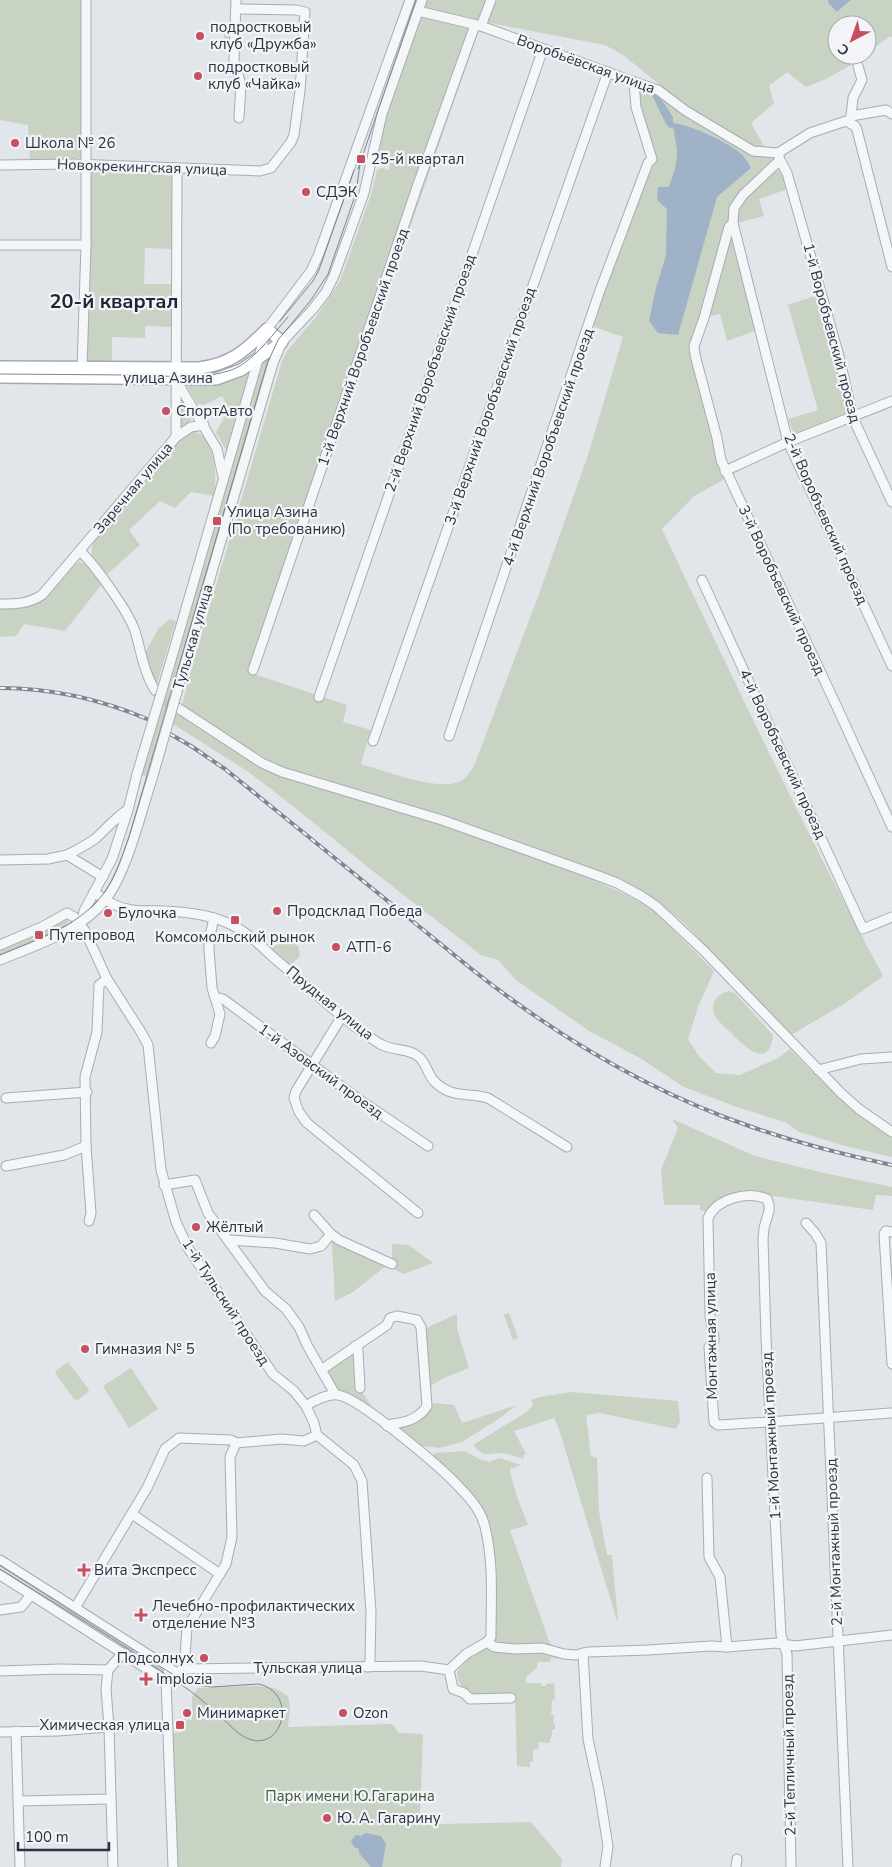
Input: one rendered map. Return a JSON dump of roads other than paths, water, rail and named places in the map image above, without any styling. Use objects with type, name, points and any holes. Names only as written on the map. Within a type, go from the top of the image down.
[{"type":"main road","points":[[267,329],[282,342]]},
{"type":"main road","name":"улица Азина","points":[[0,377],[176,374],[225,363],[249,347],[267,329]]},
{"type":"main road","name":"улица Азина","points":[[0,367],[82,368],[176,374],[216,379],[229,376],[241,370],[282,342]]},
{"type":"street","points":[[82,368],[86,246],[86,0]]},
{"type":"street","name":"улица Азина","points":[[267,329],[311,271],[318,256],[410,0]]},
{"type":"street","name":"улица Азина","points":[[282,342],[313,309],[326,292],[334,276],[364,193],[382,114],[422,0]]},
{"type":"street","name":"1-й Верхний Воробъевский проезд","points":[[253,670],[417,187],[478,25],[491,0]]},
{"type":"street","points":[[239,118],[241,84],[234,62],[236,4],[299,7]]},
{"type":"street","name":"Новокрекингская улица","points":[[0,165],[86,165],[260,171],[271,168],[294,135],[299,110],[299,7]]},
{"type":"street","name":"Воробьёвская улица","points":[[418,11],[478,25],[658,90],[686,111],[754,151],[779,157]]},
{"type":"street","name":"2-й Верхний Воробъевский проезд","points":[[319,697],[543,49]]},
{"type":"street","points":[[858,66],[862,80],[853,98],[850,119],[856,130],[888,236],[892,267]]},
{"type":"street","name":"3-й Верхний Воробъевский проезд","points":[[373,740],[608,72]]},
{"type":"street","name":"4-й Верхний Воробъевский проезд","points":[[449,736],[599,293],[648,163],[652,159],[636,107],[634,82]]},
{"type":"street","points":[[733,223],[734,208],[743,195],[779,157],[810,133],[850,119],[886,110],[892,114]]},
{"type":"street","points":[[356,152],[371,157]]},
{"type":"street","name":"1-й Воробъевский проезд","points":[[779,157],[787,173],[839,356],[852,418],[892,502]]},
{"type":"street","name":"Заречная улица","points":[[0,604],[23,604],[35,600],[42,594],[176,437],[176,169]]},
{"type":"street","name":"3-й Воробъевский проезд","points":[[733,223],[729,227],[704,318],[694,346],[717,438],[720,460],[892,828]]},
{"type":"street","name":"2-й Воробъевский проезд","points":[[733,223],[788,442],[892,666]]},
{"type":"street","points":[[0,245],[86,246]]},
{"type":"street","name":"Тульская улица","points":[[80,922],[112,859],[128,810],[267,329]]},
{"type":"street","name":"Тульская улица","points":[[0,960],[56,936],[80,922],[106,900],[124,864],[152,778],[273,363],[282,342]]},
{"type":"street","points":[[176,374],[217,449],[223,477]]},
{"type":"street","points":[[725,470],[788,442],[892,401]]},
{"type":"street","points":[[176,437],[191,427],[204,425]]},
{"type":"street","points":[[80,551],[89,560],[128,617],[134,629],[149,681],[155,690]]},
{"type":"street","name":"4-й Воробъевский проезд","points":[[702,580],[863,929],[892,917]]},
{"type":"street","points":[[178,708],[262,763],[282,772],[442,820],[617,883],[641,896],[656,906],[704,951],[818,1070],[859,1109],[892,1132]]},
{"type":"street","points":[[0,860],[48,859],[67,855],[94,840],[122,812],[128,810]]},
{"type":"street","points":[[67,855],[103,877]]},
{"type":"street","name":"Прудная улица","points":[[94,892],[106,900],[127,909],[167,911],[214,918],[232,925],[253,940],[342,1016],[380,1044],[419,1056],[434,1081],[446,1090],[463,1096],[479,1095],[488,1098],[566,1147]]},
{"type":"street","points":[[0,945],[67,914],[80,922]]},
{"type":"street","points":[[211,1043],[215,1036],[220,1014],[212,988],[209,949],[214,918]]},
{"type":"street","name":"1-й Тульский проезд","points":[[80,922],[107,979],[142,1032],[148,1045],[161,1170],[176,1222],[188,1248],[273,1374],[294,1391],[306,1406],[317,1435]]},
{"type":"street","points":[[89,1221],[91,1213],[86,1146],[85,1077],[97,1032],[99,985],[107,979]]},
{"type":"street","name":"1-й Азовский проезд","points":[[215,997],[223,999],[357,1098],[428,1146]]},
{"type":"street","points":[[342,1016],[296,1091],[294,1098],[299,1112],[307,1123],[418,1213]]},
{"type":"street","points":[[818,1070],[861,1059],[892,1057]]},
{"type":"street","points":[[6,1098],[86,1092]]},
{"type":"street","points":[[6,1166],[64,1155],[86,1146]]},
{"type":"street","points":[[164,1185],[195,1180],[208,1213],[265,1292],[286,1309],[295,1321],[335,1394]]},
{"type":"street","name":"1-й Монтажный проезд","points":[[708,1218],[719,1206],[742,1196],[759,1196],[766,1199],[769,1205],[764,1228],[766,1337],[772,1421],[781,1635],[784,1644]]},
{"type":"street","points":[[314,1215],[331,1234],[362,1251],[392,1264]]},
{"type":"street","name":"Монтажная улица","points":[[708,1218],[710,1316],[714,1337],[714,1341],[709,1347],[713,1420],[718,1425],[772,1421]]},
{"type":"street","name":"2-й Монтажный проезд","points":[[806,1224],[815,1232],[821,1243],[848,1867]]},
{"type":"street","points":[[888,1233],[892,1364]]},
{"type":"street","points":[[228,1240],[275,1243],[310,1248],[321,1246],[331,1234]]},
{"type":"street","points":[[321,1370],[387,1325],[390,1318],[397,1316],[417,1320],[421,1327],[427,1406],[415,1419],[387,1426]]},
{"type":"street","points":[[355,1346],[358,1350],[360,1388]]},
{"type":"street","points":[[306,1406],[311,1402],[335,1394],[363,1407],[462,1489],[481,1516],[485,1527],[492,1578],[491,1637],[487,1642],[466,1654],[449,1670],[453,1689],[464,1693],[470,1699],[511,1698]]},
{"type":"street","points":[[772,1421],[892,1413]]},
{"type":"street","points":[[76,1608],[147,1488],[165,1449],[179,1438],[231,1440],[236,1443],[281,1439],[304,1441],[317,1435],[354,1465],[362,1481],[371,1612],[370,1661],[368,1667]]},
{"type":"street","points":[[184,1669],[187,1628],[226,1564],[232,1537],[230,1457],[236,1443]]},
{"type":"street","points":[[708,1478],[709,1557],[720,1577],[727,1647]]},
{"type":"street","points":[[132,1514],[220,1574]]},
{"type":"street","points":[[0,1560],[169,1669],[166,1681],[173,1867]]},
{"type":"street","points":[[0,1574],[166,1681]]},
{"type":"street","points":[[0,1610],[21,1607],[31,1594]]},
{"type":"street","points":[[487,1642],[494,1647],[516,1649],[542,1648],[576,1655],[583,1653],[711,1646],[784,1644],[794,1646],[892,1635]]},
{"type":"street","name":"2-й Тепличный проезд","points":[[784,1644],[787,1654],[792,1867]]},
{"type":"street","points":[[113,1867],[109,1727],[106,1689],[108,1670],[123,1653]]},
{"type":"street","points":[[583,1653],[588,1739],[608,1846],[605,1867]]},
{"type":"street","name":"Тульская улица","points":[[169,1669],[177,1673],[184,1669],[421,1666],[449,1670]]},
{"type":"street","points":[[0,1671],[108,1670]]},
{"type":"street","points":[[0,1732],[109,1727]]},
{"type":"street","points":[[16,1732],[20,1867]]},
{"type":"street","points":[[19,1801],[110,1799]]},
{"type":"water","points":[[828,0],[851,0],[837,12],[828,3]]},
{"type":"water","points":[[650,91],[663,102],[673,117],[673,123],[708,134],[732,147],[746,159],[751,168],[717,197],[678,335],[658,333],[649,321],[666,255],[667,209],[657,200],[658,187],[669,187],[676,166],[677,152],[674,129],[666,124]]},
{"type":"water","points":[[365,1833],[381,1836],[386,1844],[382,1867],[371,1867],[351,1841],[356,1835],[361,1836]]},
{"type":"tunnel","points":[[156,692],[178,708]]},
{"type":"tram line","points":[[358,169],[416,0]]},
{"type":"tram line","points":[[0,955],[56,931],[82,915],[104,893],[115,873],[129,837],[267,364],[278,340],[311,300],[328,274],[356,193],[360,164]]},
{"type":"tram line","points":[[280,321],[313,281],[319,270],[354,170]]},
{"type":"tram line","points":[[0,374],[186,377],[215,374],[228,371],[247,361],[266,343],[288,317]]},
{"type":"tram line","points":[[0,1565],[188,1684],[212,1687],[259,1684],[271,1689],[278,1698],[282,1708],[282,1718],[278,1728],[272,1736],[263,1740],[252,1740],[244,1736],[183,1686],[112,1638],[0,1569]]},
{"type":"railway","points":[[0,688],[38,690],[75,696],[93,700],[147,719]]},
{"type":"railway","points":[[170,734],[225,769],[506,995],[607,1061],[678,1098],[752,1127],[822,1148],[892,1165]]},
{"type":"place","name":"подростковый клуб «Дружба»","points":[[200,36]]},
{"type":"place","name":"подростковый клуб «Чайка»","points":[[198,76]]},
{"type":"place","name":"Школа № 26","points":[[15,143]]},
{"type":"place","name":"25-й квартал","points":[[361,159]]},
{"type":"place","name":"СДЭК","points":[[306,192]]},
{"type":"place","name":"СпортАвто","points":[[166,411]]},
{"type":"place","name":"Улица Азина (По требованию)","points":[[217,521]]},
{"type":"place","name":"Продсклад Победа","points":[[277,911]]},
{"type":"place","name":"Булочка","points":[[108,913]]},
{"type":"place","name":"Комсомольский рынок","points":[[235,920]]},
{"type":"place","name":"Путепровод","points":[[39,935]]},
{"type":"place","name":"АТП-6","points":[[336,947]]},
{"type":"place","name":"Жёлтый","points":[[196,1227]]},
{"type":"place","name":"Гимназия № 5","points":[[85,1349]]},
{"type":"place","name":"Вита Экспресс","points":[[84,1570]]},
{"type":"place","name":"Лечебно-профилактических отделение №3","points":[[141,1615]]},
{"type":"place","name":"Подсолнух","points":[[204,1658]]},
{"type":"place","name":"Implozia","points":[[146,1679]]},
{"type":"place","name":"Минимаркет","points":[[187,1713]]},
{"type":"place","name":"Ozon","points":[[343,1713]]},
{"type":"place","name":"Химическая улица","points":[[180,1725]]},
{"type":"place","name":"Ю. А. Гагарину","points":[[327,1818]]},
{"type":"district","name":"20-й квартал","points":[[114,301]]},
{"type":"park label","name":"Парк имени Ю.Гагарина","points":[[350,1796]]}]
